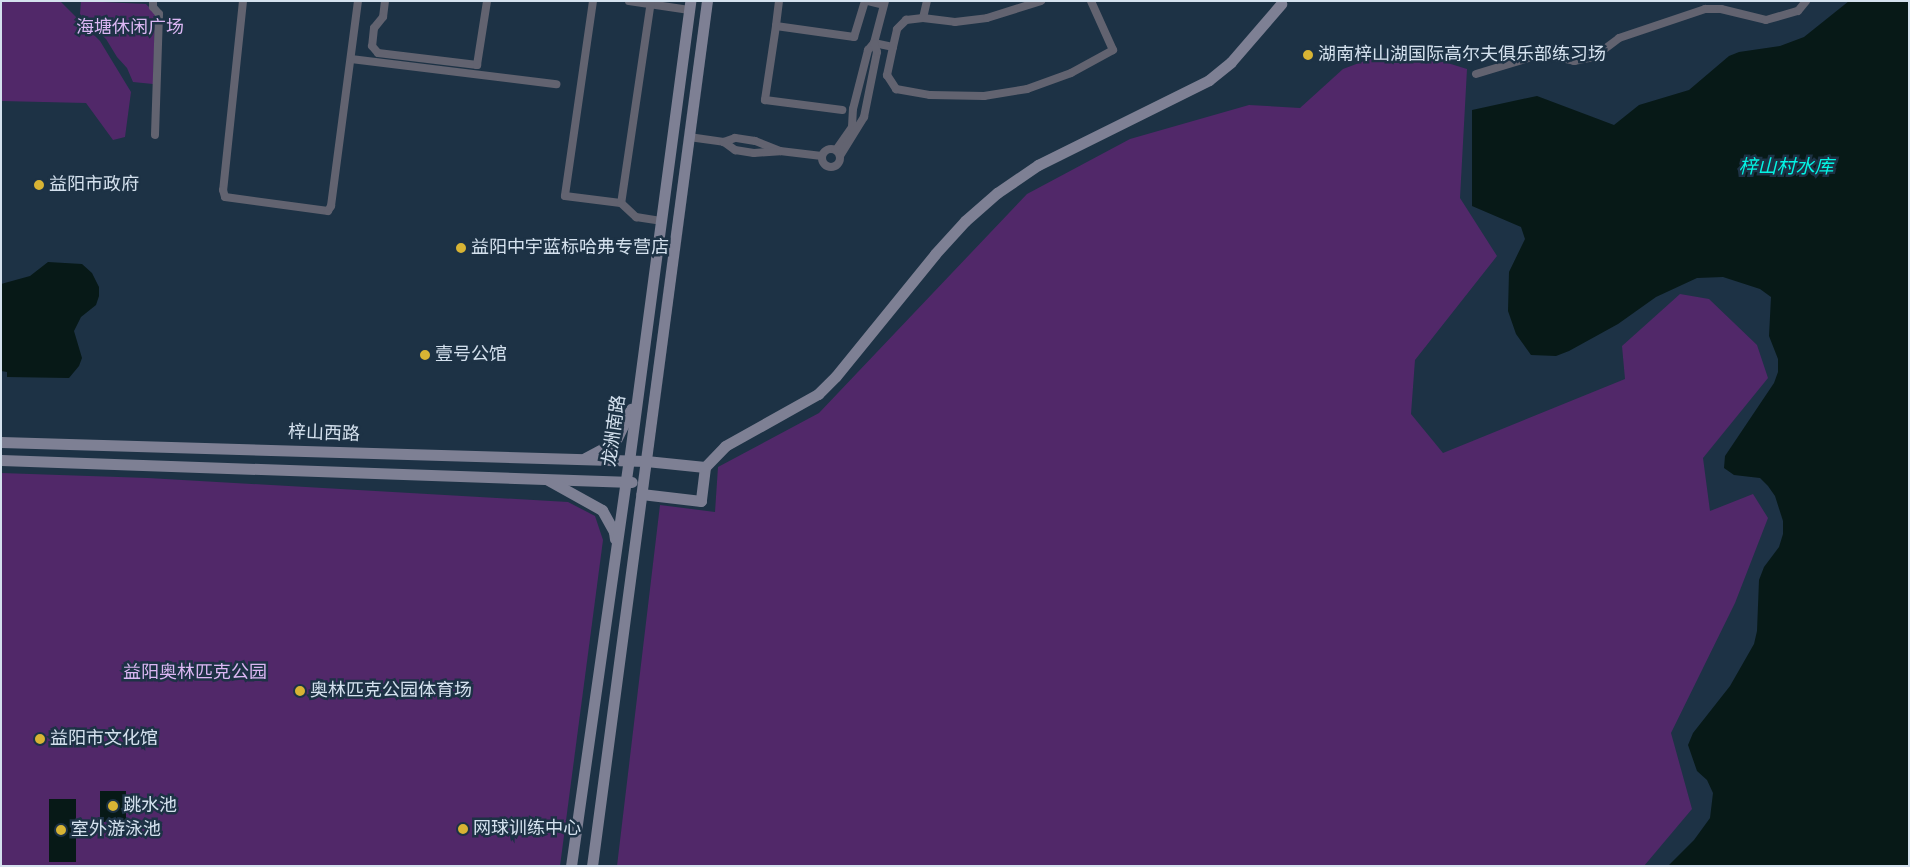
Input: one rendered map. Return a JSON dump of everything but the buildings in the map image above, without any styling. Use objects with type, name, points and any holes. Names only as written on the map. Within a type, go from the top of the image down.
[{"type":"street","points":[[153,1],[153,7],[159,14],[156,135]]},
{"type":"street","points":[[243,1],[223,190],[226,197],[328,212],[331,206],[358,1]]},
{"type":"street","points":[[385,1],[383,16],[374,28],[372,46],[378,53],[477,65],[487,1]]},
{"type":"street","points":[[593,1],[565,196],[621,203],[636,217],[661,221]]},
{"type":"street","points":[[629,1],[689,5]]},
{"type":"street","name":"龙洲南路","points":[[592,866],[707,1]]},
{"type":"street","points":[[779,1],[765,100],[842,110]]},
{"type":"street","points":[[776,26],[854,37],[867,1],[885,3],[874,43],[868,50],[853,109],[852,128],[838,153],[837,164],[831,167],[823,163],[822,156],[827,149],[838,153]]},
{"type":"street","points":[[923,18],[927,1]]},
{"type":"street","points":[[1041,1],[988,18],[955,22],[923,18],[906,20],[897,29],[887,75],[896,89],[930,95],[984,96],[1027,89],[1071,73],[1113,50],[1091,1]]},
{"type":"street","points":[[1476,74],[1542,54],[1574,62],[1594,57],[1619,38],[1705,10],[1721,9],[1766,20],[1798,11],[1806,1]]},
{"type":"street","points":[[621,203],[650,3]]},
{"type":"street","points":[[705,467],[725,446],[818,394],[836,376],[935,254],[965,221],[997,193],[1047,160],[1209,80],[1231,62],[1281,4]]},
{"type":"street","name":"龙洲南路","points":[[572,866],[629,461],[689,5]]},
{"type":"street","points":[[874,43],[892,47]]},
{"type":"street","points":[[838,153],[864,117],[877,52],[874,43]]},
{"type":"street","points":[[351,59],[556,84]]},
{"type":"street","points":[[689,137],[724,142],[735,150],[754,153],[780,151],[822,156]]},
{"type":"street","points":[[724,142],[735,138],[755,141],[780,151]]},
{"type":"street","points":[[580,459],[597,453],[615,442],[626,422],[639,386]]},
{"type":"street","name":"梓山西路","points":[[1,442],[646,461],[705,467],[701,501],[642,488],[626,481],[1,460]]},
{"type":"street","points":[[544,478],[579,495],[602,510],[614,532],[616,548]]},
{"type":"green space","points":[[1,1],[61,2],[100,41],[131,92],[125,137],[113,140],[86,103],[1,101]]},
{"type":"green space","name":"海塘休闲广场","points":[[81,1],[146,4],[155,14],[153,84],[133,82],[127,68],[117,57],[106,39],[80,14]]},
{"type":"green space","points":[[1399,48],[1467,69],[1460,198],[1497,256],[1415,360],[1411,414],[1443,453],[1625,379],[1622,346],[1680,294],[1709,299],[1757,345],[1768,378],[1703,458],[1710,511],[1753,494],[1768,518],[1735,603],[1671,733],[1692,809],[1644,866],[617,866],[660,505],[715,512],[718,467],[819,413],[1027,194],[1130,139],[1249,105],[1300,108],[1343,69]]},
{"type":"green space","name":"益阳奥林匹克公园","points":[[1,473],[148,478],[568,502],[595,516],[603,540],[560,866],[1,866]]},
{"type":"water","name":"梓山村水库","points":[[1849,1],[1909,1],[1909,866],[1668,866],[1694,840],[1710,818],[1713,793],[1707,780],[1697,771],[1688,745],[1693,733],[1730,686],[1754,644],[1757,631],[1759,580],[1764,567],[1779,547],[1783,534],[1783,521],[1775,496],[1768,486],[1760,478],[1734,475],[1724,468],[1725,456],[1774,383],[1778,372],[1778,359],[1769,336],[1771,297],[1760,289],[1723,277],[1697,278],[1656,297],[1618,324],[1569,351],[1556,356],[1531,355],[1516,334],[1508,311],[1509,272],[1525,239],[1521,227],[1472,206],[1472,110],[1537,96],[1614,125],[1639,105],[1689,90],[1729,56],[1739,52],[1780,46],[1804,37]]},
{"type":"water","points":[[48,262],[82,264],[92,273],[99,287],[96,305],[81,317],[74,331],[82,358],[79,366],[69,378],[7,377],[7,372],[1,371],[1,284],[30,276]]},
{"type":"water","name":"跳水池","points":[[100,791],[126,791],[126,822],[100,822]]},
{"type":"water","name":"室外游泳池","points":[[49,799],[76,799],[76,862],[49,862]]},
{"type":"place","name":"湖南梓山湖国际高尔夫俱乐部练习场","points":[[1308,55]]},
{"type":"place","name":"益阳市政府","points":[[39,185]]},
{"type":"place","name":"益阳中宇蓝标哈弗专营店","points":[[461,248]]},
{"type":"place","name":"壹号公馆","points":[[425,355]]},
{"type":"place","name":"奥林匹克公园体育场","points":[[300,691]]},
{"type":"place","name":"益阳市文化馆","points":[[40,739]]},
{"type":"place","name":"跳水池","points":[[113,806]]},
{"type":"place","name":"网球训练中心","points":[[463,829]]},
{"type":"place","name":"室外游泳池","points":[[61,830]]}]
